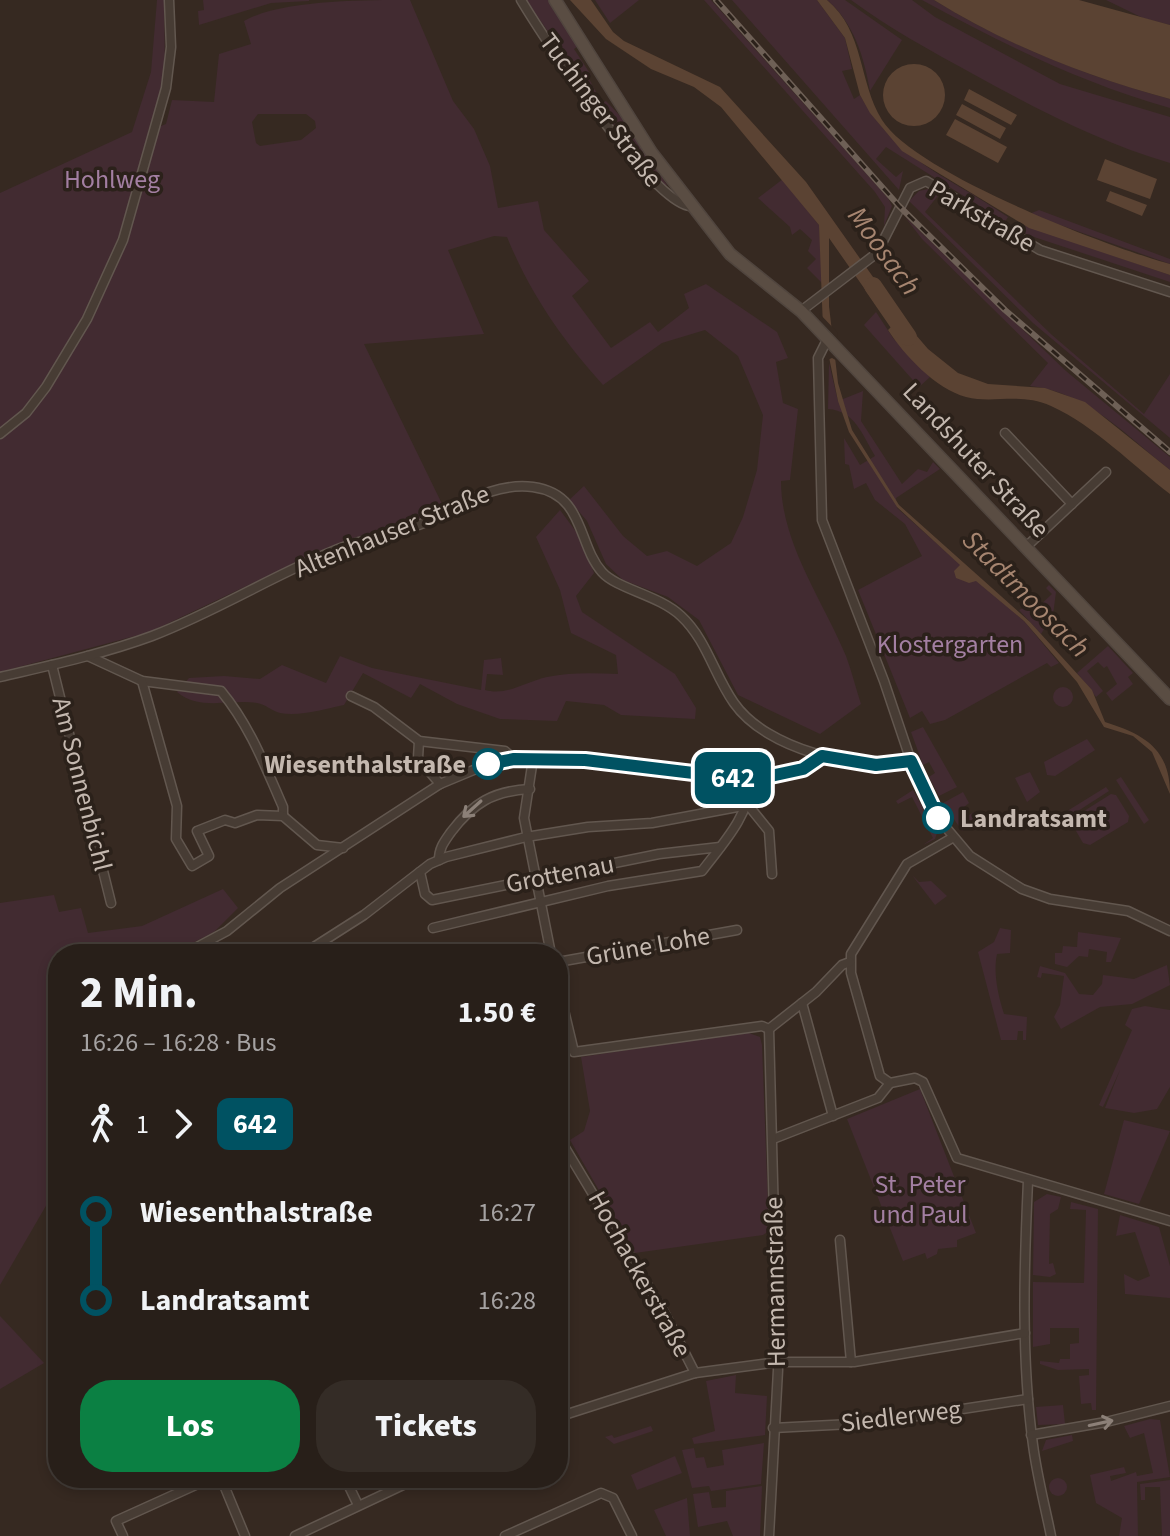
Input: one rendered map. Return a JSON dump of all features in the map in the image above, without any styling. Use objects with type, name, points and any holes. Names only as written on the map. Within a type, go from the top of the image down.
[{"type":"main road","name":"Landshuter Straße","points":[[555,0],[651,152],[691,206],[727,246],[740,252],[743,261],[838,348],[1169,696]]},
{"type":"street","points":[[0,434],[26,413],[46,387],[87,319],[123,240],[166,88],[171,47],[169,0]]},
{"type":"street","name":"Tuchinger Straße","points":[[521,0],[620,143],[677,204],[691,206]]},
{"type":"street","name":"Parkstraße","points":[[801,311],[877,253],[910,188],[926,181],[1040,250],[1170,292]]},
{"type":"street","points":[[828,338],[820,350],[822,520],[911,761],[930,804],[952,838],[975,860],[1022,889],[1050,899],[1128,911],[1170,931]]},
{"type":"street","points":[[1005,433],[1072,504]]},
{"type":"street","points":[[1027,546],[1106,472]]},
{"type":"street","name":"Altenhauser Straße","points":[[0,677],[88,656],[152,636],[335,550],[405,530],[483,494],[507,487],[533,487],[554,494],[572,510],[606,576],[661,600],[692,626],[730,697],[748,719],[822,756]]},
{"type":"street","points":[[88,656],[142,681],[221,691],[241,714],[283,807],[283,816]]},
{"type":"street","name":"Am Sonnenbichl","points":[[52,665],[111,903]]},
{"type":"street","points":[[142,681],[177,806],[176,839],[192,866],[209,856],[197,831],[225,820],[235,823],[257,815],[283,816],[317,845],[343,848]]},
{"type":"street","points":[[351,696],[374,707],[419,741],[505,751],[514,759]]},
{"type":"street","points":[[419,741],[418,758],[440,784]]},
{"type":"street","points":[[202,944],[236,925],[280,888],[463,772],[514,759],[533,759],[633,764],[752,780],[803,769],[822,756],[876,765],[911,761]]},
{"type":"street","points":[[533,759],[524,818],[549,944]]},
{"type":"street","name":"Grottenau","points":[[433,928],[608,886],[702,871],[735,830],[748,805],[752,780]]},
{"type":"street","points":[[319,944],[439,860],[439,849],[473,806],[510,790],[530,789]]},
{"type":"street","points":[[748,805],[769,831],[772,874]]},
{"type":"street","name":"Grottenau","points":[[439,860],[526,837],[588,827],[652,823],[748,805]]},
{"type":"street","points":[[952,838],[907,864],[855,946],[850,962],[877,1069],[883,1080],[890,1083],[915,1078],[923,1082],[957,1158],[1170,1221]]},
{"type":"street","name":"Grottenau","points":[[420,872],[425,894],[432,900],[535,878],[720,847]]},
{"type":"street","name":"Grüne Lohe","points":[[568,960],[737,930]]},
{"type":"street","points":[[568,1036],[574,1052],[762,1026],[769,1029],[842,965],[850,962]]},
{"type":"street","points":[[802,1003],[833,1116]]},
{"type":"street","name":"Hermannstraße","points":[[769,1029],[778,1362],[769,1536]]},
{"type":"street","points":[[773,1139],[878,1098],[890,1083]]},
{"type":"street","name":"Hochackerstraße","points":[[568,1153],[665,1314],[695,1373]]},
{"type":"street","points":[[1028,1181],[1025,1333],[1028,1399],[1031,1435],[1051,1536]]},
{"type":"street","points":[[840,1240],[851,1362]]},
{"type":"street","points":[[568,1414],[695,1373],[778,1362],[851,1362],[1025,1333]]},
{"type":"street","name":"Siedlerweg","points":[[773,1428],[871,1423],[1028,1399]]},
{"type":"street","points":[[1031,1435],[1106,1422],[1170,1406]]},
{"type":"street","points":[[123,1536],[116,1521],[189,1488]]},
{"type":"street","points":[[225,1488],[245,1536]]},
{"type":"street","points":[[350,1488],[358,1505]]},
{"type":"street","points":[[295,1536],[396,1488]]},
{"type":"street","points":[[505,1536],[601,1493],[613,1498],[632,1536]]},
{"type":"green space","name":"Hohlweg","points":[[157,0],[164,0],[165,67],[160,99],[148,131],[166,124],[172,100],[214,102],[219,54],[251,44],[244,21],[300,5],[410,0],[453,101],[474,129],[490,166],[498,208],[538,201],[544,230],[589,281],[572,296],[611,348],[650,322],[658,332],[689,308],[684,294],[706,284],[777,332],[788,358],[776,362],[783,403],[798,409],[790,480],[781,481],[788,527],[805,571],[846,656],[861,704],[820,734],[738,695],[699,620],[668,597],[623,580],[606,564],[587,521],[569,500],[584,486],[623,536],[647,556],[667,551],[697,566],[731,543],[743,517],[757,470],[763,415],[738,356],[705,330],[662,343],[603,385],[548,315],[507,237],[494,236],[448,250],[484,334],[364,344],[444,508],[414,522],[320,551],[150,632],[0,672],[0,193],[132,132],[151,72]],"holes":[[[258,114],[306,114],[315,121],[316,128],[301,140],[260,146],[256,143],[252,122]]]},
{"type":"green space","points":[[203,0],[309,1],[271,3],[199,25],[198,11],[204,10]]},
{"type":"green space","points":[[526,0],[549,0],[578,46],[574,49],[591,75],[588,77],[602,103],[606,101],[624,120],[667,185],[664,187],[624,140]]},
{"type":"green space","points":[[595,0],[639,0],[610,23]]},
{"type":"green space","points":[[704,0],[711,0],[888,198],[892,206],[884,226],[885,207],[875,192]]},
{"type":"green space","points":[[732,0],[817,0],[845,38],[852,69],[842,71],[854,99],[860,95],[891,137],[908,152],[1008,217],[1005,222],[886,147],[876,159],[896,177],[903,171],[899,190]]},
{"type":"green space","points":[[827,0],[845,0],[902,40],[870,91],[865,66],[851,30]]},
{"type":"green space","points":[[851,0],[912,0],[935,17],[1060,84],[1170,117],[1170,163],[1094,135],[1044,112],[926,48]]},
{"type":"green space","points":[[922,0],[934,0],[990,31],[1049,58],[1109,81],[1170,99],[1170,108],[1105,87],[1043,61]]},
{"type":"green space","points":[[1106,0],[1170,0],[1170,25],[1143,18]]},
{"type":"green space","points":[[783,179],[819,225],[823,284],[807,268],[816,259],[808,251],[812,240],[800,229],[792,235],[790,227],[758,198]]},
{"type":"green space","points":[[928,189],[940,193],[925,212],[1052,335],[1144,414],[1170,374],[1170,438],[1033,323],[909,201],[919,191]]},
{"type":"green space","points":[[1039,210],[1170,259],[1170,264],[1029,214]]},
{"type":"green space","points":[[905,217],[1066,371],[1170,457],[1170,470],[1088,406],[1051,390],[1030,386],[1048,363],[922,239]]},
{"type":"green space","points":[[1021,224],[1170,275],[1170,282],[1018,231]]},
{"type":"green space","points":[[876,312],[893,338],[930,377],[919,387],[864,325]]},
{"type":"green space","name":"Klostergarten","points":[[829,363],[838,401],[863,391],[861,421],[902,484],[918,469],[927,472],[933,462],[940,469],[896,498],[897,508],[1024,621],[1059,663],[1051,667],[1047,663],[945,720],[930,724],[922,711],[910,718],[858,590],[922,556],[905,524],[875,500],[866,483],[854,489],[849,465],[845,464],[844,438],[860,465],[875,456],[851,419],[828,409]]},
{"type":"green space","points":[[560,510],[580,537],[594,573],[576,596],[582,612],[675,674],[696,708],[695,719],[621,715],[604,705],[566,701],[557,721],[500,719],[457,704],[420,684],[411,698],[363,673],[344,705],[304,713],[280,713],[257,703],[205,703],[185,698],[177,692],[189,678],[224,676],[260,679],[282,665],[326,683],[340,656],[372,668],[481,690],[484,660],[501,658],[503,675],[487,674],[485,690],[493,691],[508,690],[556,675],[618,674],[616,655],[571,633],[560,590],[536,537]]},
{"type":"green space","points":[[1049,585],[1056,592],[1053,615],[1041,634],[1019,610],[1031,604],[1036,609],[1052,594],[1046,588]]},
{"type":"green space","points":[[1108,646],[1133,673],[1128,677],[1133,684],[1112,701],[1106,693],[1117,684],[1107,666],[1104,668],[1098,662],[1087,671],[1103,691],[1096,697],[1077,673]]},
{"type":"green space","points":[[1063,687],[1070,690],[1073,697],[1070,704],[1063,707],[1056,704],[1053,697],[1056,690]]},
{"type":"green space","points":[[923,727],[957,787],[939,796],[929,777],[935,773],[929,762],[923,765],[911,732]]},
{"type":"green space","points":[[1087,739],[1095,750],[1055,776],[1047,775],[1044,762]]},
{"type":"green space","points":[[1030,772],[1040,792],[1027,802],[1015,778]]},
{"type":"green space","points":[[1121,777],[1149,820],[1144,824],[1116,780]]},
{"type":"green space","points":[[1106,787],[1109,791],[1067,818],[1064,813]]},
{"type":"green space","points":[[913,790],[937,833],[935,839],[923,845],[933,838],[912,797],[898,804],[896,801]]},
{"type":"green space","points":[[963,792],[969,803],[964,807],[969,815],[974,812],[979,821],[962,831],[943,803]]},
{"type":"green space","points":[[1111,794],[1116,795],[1129,816],[1128,822],[1090,845],[1083,843],[1072,824],[1073,818]]},
{"type":"green space","points":[[912,875],[919,882],[931,881],[947,896],[935,905]]},
{"type":"green space","points":[[223,889],[238,908],[214,932],[191,944],[48,944],[48,1202],[0,1285],[0,903],[54,895],[59,912],[81,908],[88,933],[142,926]]},
{"type":"green space","points":[[1000,928],[1011,930],[1010,953],[997,954],[996,976],[1000,999],[1004,1014],[1027,1017],[1026,1040],[1023,1040],[1023,1031],[1018,1031],[1017,1040],[1001,1040],[978,952],[994,942]]},
{"type":"green space","points":[[1078,932],[1121,938],[1111,962],[1106,962],[1107,952],[1089,949],[1088,957],[1079,956],[1067,967],[1055,964],[1055,953],[1062,953],[1063,946],[1077,947]]},
{"type":"green space","points":[[1167,965],[1170,985],[1132,1004],[1100,1007],[1061,1029],[1054,1017],[1060,1005],[1064,976],[1042,973],[1041,978],[1037,977],[1040,966],[1065,973],[1079,994],[1093,995],[1102,984],[1103,975],[1134,979]]},
{"type":"green space","points":[[1145,1006],[1170,1010],[1170,1087],[1157,1109],[1134,1113],[1105,1108],[1120,1070],[1103,1107],[1099,1105],[1132,1030],[1125,1025],[1132,1009]]},
{"type":"green space","points":[[746,1032],[760,1037],[762,1045],[769,1231],[763,1235],[635,1253],[570,1140],[584,1131],[590,1111],[581,1057]]},
{"type":"green space","name":"St. Peter und Paul","points":[[920,1089],[976,1233],[957,1240],[957,1247],[938,1249],[937,1254],[927,1259],[925,1253],[903,1261],[847,1119]]},
{"type":"green space","points":[[1124,1120],[1170,1131],[1139,1204],[1104,1194]]},
{"type":"green space","points":[[1047,1194],[1061,1197],[1058,1209],[1050,1214],[1049,1264],[1053,1263],[1056,1274],[1050,1277],[1033,1275],[1034,1202]]},
{"type":"green space","points":[[1071,1202],[1098,1209],[1096,1410],[1092,1410],[1091,1403],[1081,1404],[1079,1376],[1089,1375],[1089,1369],[1058,1370],[1040,1364],[1040,1361],[1059,1363],[1060,1359],[1070,1359],[1070,1344],[1079,1343],[1079,1328],[1050,1328],[1050,1344],[1033,1347],[1033,1282],[1084,1283],[1086,1210],[1070,1209]]},
{"type":"green space","points":[[1120,1215],[1159,1227],[1170,1266],[1170,1298],[1125,1294],[1124,1274],[1138,1281],[1150,1276],[1135,1232],[1116,1236]]},
{"type":"green space","points":[[0,1316],[44,1363],[0,1389]]},
{"type":"green space","points":[[736,1375],[735,1393],[767,1396],[765,1435],[694,1444],[692,1438],[715,1431],[706,1381]]},
{"type":"green space","points":[[1063,1405],[1065,1424],[1038,1425],[1036,1407]]},
{"type":"green space","points":[[1150,1419],[1160,1420],[1170,1477],[1137,1482],[1138,1536],[1119,1536],[1122,1518],[1096,1503],[1090,1475],[1124,1467],[1126,1473],[1110,1476],[1111,1481],[1136,1472],[1137,1476],[1153,1473],[1144,1433],[1130,1438],[1124,1426]]},
{"type":"green space","points":[[651,1426],[653,1431],[614,1444],[605,1437],[612,1435],[614,1438]]},
{"type":"green space","points":[[1072,1435],[1073,1441],[1042,1451],[1046,1440]]},
{"type":"green space","points":[[764,1443],[761,1484],[711,1491],[709,1486],[692,1488],[682,1450],[694,1448],[696,1458],[704,1457],[707,1468],[724,1465],[722,1450]]},
{"type":"green space","points":[[675,1456],[682,1473],[637,1490],[631,1475]]},
{"type":"green space","points":[[1058,1478],[1067,1487],[1058,1496],[1049,1487]]},
{"type":"green space","points":[[1170,1480],[1170,1536],[1162,1536],[1160,1487],[1145,1487],[1145,1500],[1141,1500],[1140,1484]]},
{"type":"green space","points":[[762,1486],[760,1536],[733,1536],[727,1521],[698,1527],[693,1494],[709,1492],[712,1508],[726,1507],[726,1491]]},
{"type":"green space","points":[[687,1498],[690,1536],[666,1536],[654,1510]]},
{"type":"shaded area","points":[[570,0],[591,0],[613,32],[624,41],[720,87],[806,182],[890,301],[878,308],[829,238],[829,306],[838,383],[852,430],[899,505],[1030,622],[1092,690],[1105,722],[1131,732],[1152,745],[1165,765],[1170,794],[1152,752],[1133,736],[1104,727],[1077,682],[1024,621],[976,581],[969,583],[956,578],[954,571],[960,565],[897,507],[849,432],[838,401],[823,328],[819,225],[721,107],[694,87],[651,69],[606,39]]},
{"type":"shaded area","points":[[817,0],[827,0],[848,27],[874,105],[882,120],[901,141],[932,162],[1015,206],[1103,242],[1170,264],[1170,275],[1029,228],[902,151],[870,113],[860,95],[845,38]]},
{"type":"shaded area","points":[[934,0],[1079,0],[1170,25],[1170,99],[1048,58]]},
{"type":"shaded area","points":[[914,64],[936,73],[945,95],[936,117],[914,126],[892,117],[883,95],[892,73]]},
{"type":"shaded area","points":[[969,89],[1017,115],[1011,125],[964,100]]},
{"type":"shaded area","points":[[962,104],[1006,128],[1000,139],[956,115]]},
{"type":"shaded area","points":[[955,119],[1007,147],[998,163],[946,135]]},
{"type":"shaded area","points":[[1105,159],[1157,179],[1150,199],[1097,180]]},
{"type":"shaded area","points":[[1110,191],[1147,205],[1142,216],[1106,201]]},
{"type":"shaded area","points":[[898,314],[928,349],[958,373],[988,384],[1045,388],[1085,402],[1170,470],[1170,494],[1098,435],[1051,406],[1028,400],[976,399],[943,387],[912,360],[888,330],[891,327],[888,321]]},
{"type":"pier","points":[[819,313],[837,332],[839,362],[832,358],[825,361]]},
{"type":"waterway","name":"Moosach","points":[[873,286],[908,337]]},
{"type":"railway","points":[[716,0],[899,206],[1005,310],[1170,452]]},
{"type":"bus line","name":"642","points":[[488,764],[514,759],[585,760],[752,780],[803,769],[822,756],[849,764],[911,761],[938,818]]},
{"type":"place","name":"Wiesenthalstraße","points":[[488,764]]},
{"type":"place","name":"Landratsamt","points":[[938,818]]},
{"type":"water label","name":"Stadtmoosach","points":[[1026,594]]}]
